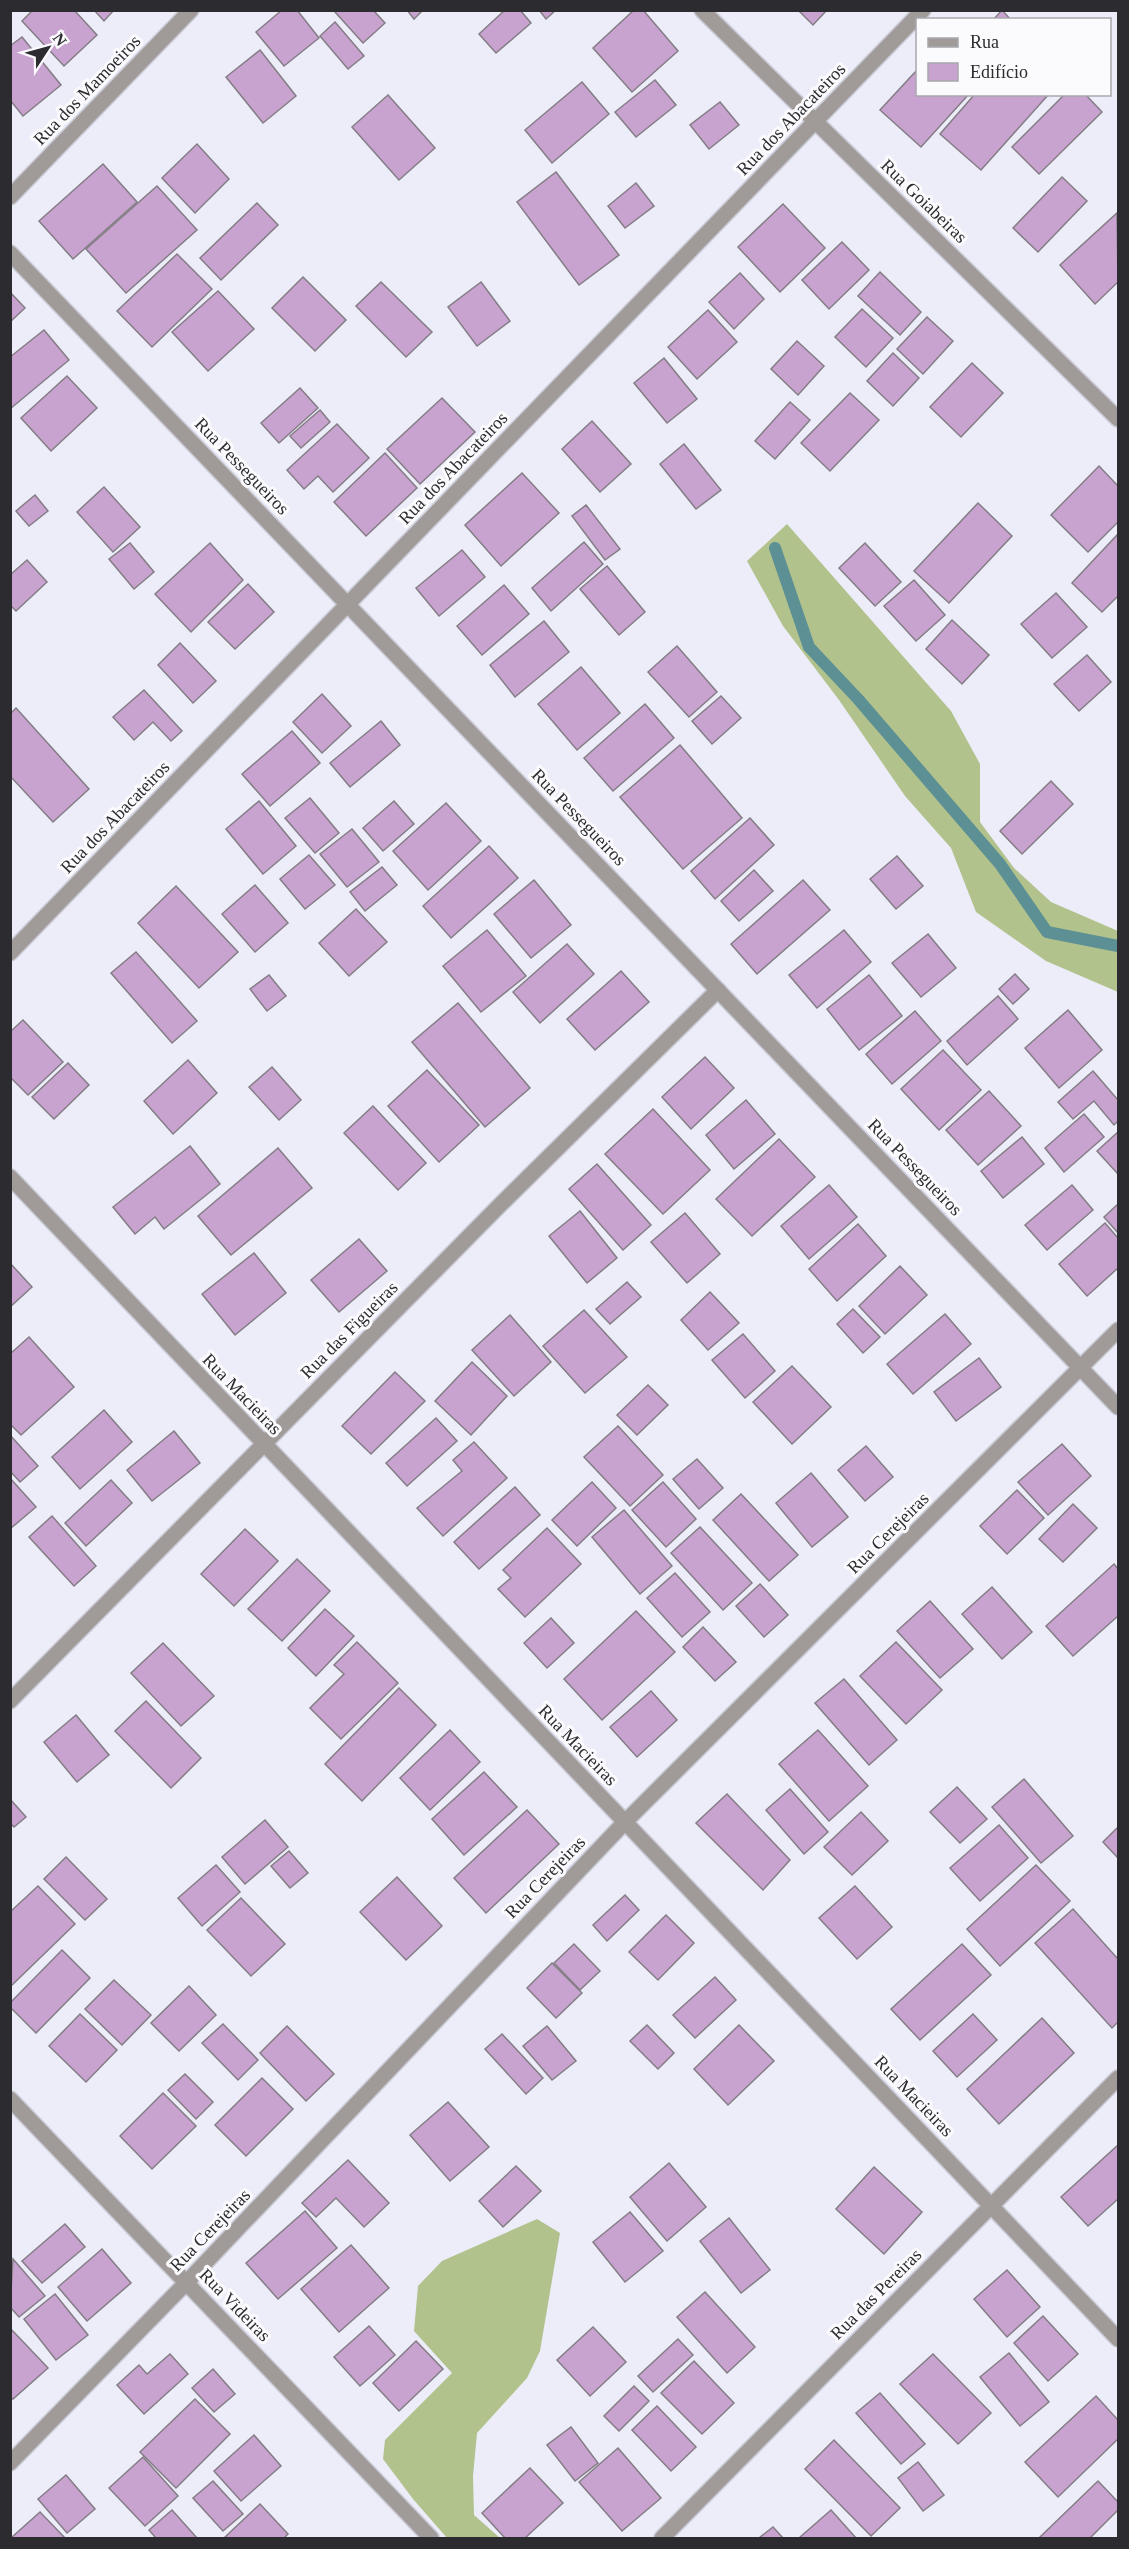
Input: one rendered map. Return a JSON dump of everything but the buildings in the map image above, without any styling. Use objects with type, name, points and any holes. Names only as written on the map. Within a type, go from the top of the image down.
[{"type":"street","name":"Rua dos Mamoeiros","points":[[10,197],[191,10]]},
{"type":"street","name":"Rua Goiabeiras","points":[[702,10],[1119,419]]},
{"type":"street","name":"Rua dos Abacateiros","points":[[10,953],[923,10]]},
{"type":"street","name":"Rua Pessegueiros","points":[[10,254],[1119,1407]]},
{"type":"street","name":"Rua das Figueiras","points":[[10,1701],[718,990]]},
{"type":"street","name":"Rua Macieiras","points":[[10,1177],[1119,2339]]},
{"type":"street","name":"Rua Cerejeiras","points":[[10,2463],[186,2283],[625,1822],[1119,1330]]},
{"type":"street","name":"Rua das Pereiras","points":[[662,2538],[1119,2078]]},
{"type":"street","name":"Rua Videiras","points":[[10,2099],[431,2538]]},
{"type":"green space","points":[[787,524],[951,711],[980,764],[980,822],[1014,868],[1051,902],[1118,931],[1118,992],[1046,961],[976,912],[951,848],[905,796],[839,700],[783,626],[747,561]]},
{"type":"green space","points":[[537,2219],[560,2233],[540,2351],[527,2378],[477,2433],[473,2476],[474,2515],[500,2538],[447,2538],[413,2499],[383,2459],[385,2440],[452,2373],[414,2331],[418,2286],[442,2261]]},
{"type":"waterway","points":[[775,548],[809,647],[858,699],[1000,864],[1047,932],[1118,946]]}]
